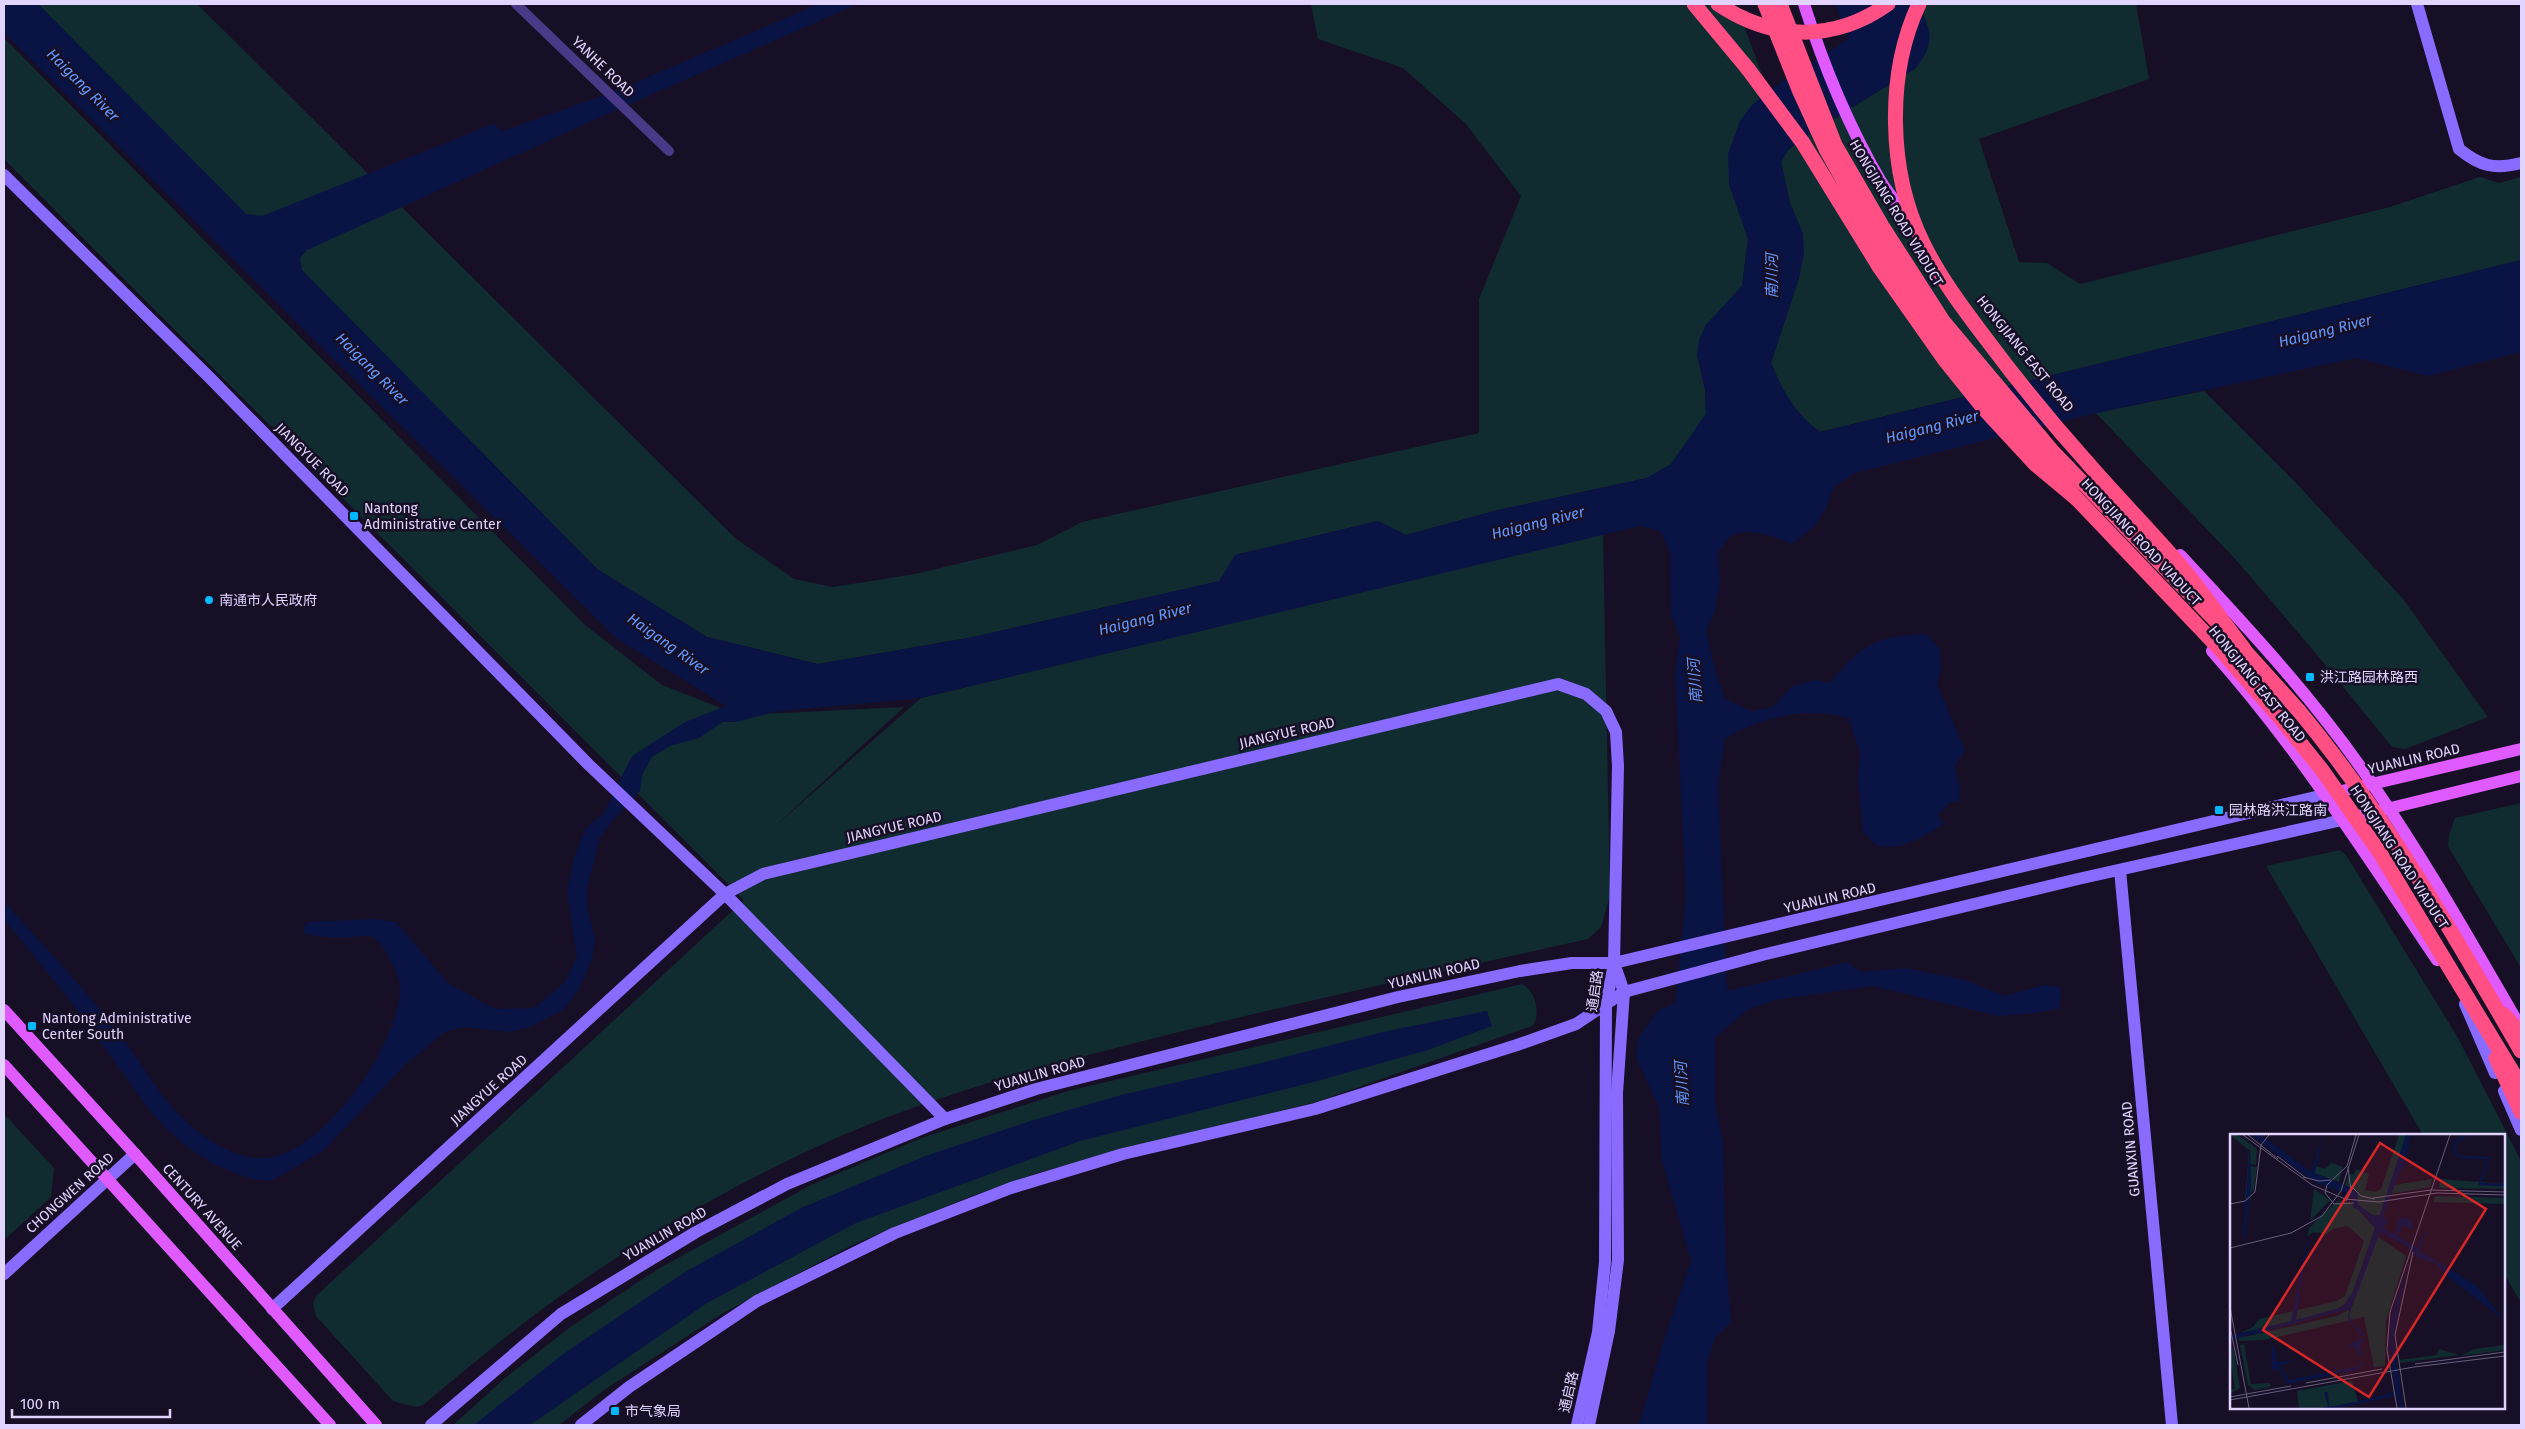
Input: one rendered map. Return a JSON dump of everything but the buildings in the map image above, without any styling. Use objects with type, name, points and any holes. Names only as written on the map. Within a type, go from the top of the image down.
[{"type":"highway","points":[[1694,4],[1770,96],[1803,143],[1880,268],[1944,360],[1985,410],[2035,464],[2077,499]]},
{"type":"highway","points":[[1718,4],[1736,16],[1764,27],[1783,31],[1805,32],[1826,30],[1858,21],[1888,4]]},
{"type":"highway","name":"HONGJIANG ROAD VIADUCT","points":[[1765,4],[1800,92],[1826,149],[1889,260],[1944,339],[2077,499],[2220,649],[2322,770],[2380,853],[2521,1086]]},
{"type":"highway","name":"HONGJIANG ROAD VIADUCT","points":[[1780,4],[1836,146],[1882,226],[1943,321],[2053,452],[2244,649],[2339,759],[2391,834],[2521,1051]]},
{"type":"highway","points":[[1919,4],[1907,40],[1900,70],[1896,107],[1899,158],[1905,191],[1923,243],[1969,316],[2006,365],[2085,460],[2179,564],[2244,649]]},
{"type":"highway","points":[[2495,1005],[2521,1033]]},
{"type":"highway","points":[[2480,1017],[2504,1079],[2521,1112]]},
{"type":"main road","name":"HONGJIANG EAST ROAD","points":[[1760,4],[1785,73],[1814,135],[1881,259],[1929,331],[1970,386],[2214,653],[2324,795],[2462,997],[2521,1099]]},
{"type":"main road","name":"HONGJIANG EAST ROAD","points":[[1804,4],[1847,114],[1881,181],[1921,236],[1965,303],[2012,366],[2070,433],[2248,629],[2345,747],[2389,808],[2521,1028]]},
{"type":"main road","name":"YUANLIN ROAD","points":[[2324,795],[2521,749]]},
{"type":"main road","points":[[2342,820],[2521,776]]},
{"type":"main road","name":"CENTURY AVENUE","points":[[4,1010],[376,1425]]},
{"type":"main road","points":[[4,1065],[330,1425]]},
{"type":"street","name":"YANHE ROAD","points":[[516,4],[603,85],[669,151]]},
{"type":"street","points":[[2417,4],[2459,149],[2474,162],[2492,167],[2521,163]]},
{"type":"street","name":"JIANGYUE ROAD","points":[[4,175],[230,398],[611,786],[725,894]]},
{"type":"street","name":"JIANGYUE ROAD","points":[[272,1309],[725,894],[763,874],[1558,684],[1586,694],[1606,711],[1616,732],[1618,766],[1614,964]]},
{"type":"street","name":"YUANLIN ROAD","points":[[430,1425],[561,1314],[696,1232],[787,1184],[945,1119],[1036,1089],[1398,997],[1520,971],[1572,963],[1614,964],[2324,795]]},
{"type":"street","points":[[581,1425],[629,1387],[757,1301],[896,1232],[1011,1188],[1072,1168],[1315,1109],[1499,1051],[1576,1024],[1606,1006],[1624,992],[1762,955],[2120,870],[2342,820]]},
{"type":"street","name":"GUANXIN ROAD","points":[[2120,870],[2172,1425]]},
{"type":"street","points":[[725,894],[945,1119]]},
{"type":"street","name":"通启路","points":[[1589,1425],[1609,1331],[1618,1260],[1617,1093],[1624,992],[1614,964]]},
{"type":"street","name":"通启路","points":[[1577,1425],[1598,1332],[1605,1262],[1606,1006],[1614,964]]},
{"type":"street","points":[[2492,977],[2521,1017]]},
{"type":"street","points":[[2462,997],[2521,1130]]},
{"type":"street","name":"CHONGWEN ROAD","points":[[4,1274],[135,1154]]},
{"type":"green space","points":[[38,4],[197,4],[735,538],[794,579],[833,587],[915,574],[1037,545],[1082,522],[1479,433],[1479,299],[1521,196],[1466,124],[1403,68],[1318,39],[1311,4],[1736,4],[1768,91],[1729,184],[1748,239],[1742,286],[1706,325],[1697,354],[1705,390],[1706,414],[1671,464],[1647,478],[1498,510],[1406,535],[1378,521],[1235,555],[1220,581],[973,637],[818,664],[707,637],[597,569]]},
{"type":"green space","points":[[1919,4],[2136,4],[2149,79],[1979,139],[2019,262],[2047,263],[2080,284],[2390,207],[2480,177],[2499,183],[2521,177],[2521,260],[1820,432],[1797,410],[1780,383],[1771,363],[1799,278],[1803,234],[1790,203],[1781,162],[1788,150],[1806,136],[1916,68]]},
{"type":"green space","points":[[4,38],[585,625],[662,685],[739,715],[904,707],[773,828],[921,698],[1603,534],[1610,896],[1601,927],[1588,939],[1284,1007],[1053,1065],[967,1090],[883,1119],[805,1152],[733,1188],[629,1249],[527,1320],[423,1405],[415,1407],[393,1401],[316,1316],[313,1304],[316,1296],[744,900],[4,159]]},
{"type":"green space","points":[[2204,391],[2297,484],[2403,599],[2488,717],[2405,749],[2392,747],[2238,562],[2096,413]]},
{"type":"green space","points":[[2521,803],[2521,968],[2448,846],[2449,835],[2455,818]]},
{"type":"green space","points":[[2340,850],[2346,855],[2458,1038],[2521,1161],[2521,1303],[2505,1275],[2505,1134],[2422,1134],[2266,866]]},
{"type":"green space","points":[[1522,984],[1527,987],[1536,1003],[1536,1016],[1532,1026],[1319,1101],[1044,1171],[974,1195],[854,1244],[723,1313],[604,1390],[559,1425],[453,1425],[504,1379],[569,1328],[658,1269],[811,1185],[921,1138],[1068,1091]]},
{"type":"green space","points":[[4,1114],[54,1168],[51,1197],[4,1240]]},
{"type":"water","points":[[4,4],[38,4],[246,214],[262,216],[493,124],[503,131],[621,89],[818,4],[858,4],[614,111],[307,250],[300,258],[302,270],[597,569],[707,637],[818,664],[973,637],[1219,581],[1235,555],[1378,521],[1406,535],[1498,510],[1647,478],[1671,464],[1706,414],[1705,390],[1697,354],[1699,340],[1706,325],[1742,286],[1748,239],[1729,184],[1728,154],[1740,121],[1753,104],[1768,91],[1848,39],[1835,4],[1919,4],[1930,37],[1927,51],[1916,68],[1806,136],[1788,150],[1781,162],[1790,203],[1803,234],[1804,254],[1799,278],[1771,363],[1780,383],[1797,410],[1820,432],[2521,260],[2521,352],[2428,376],[2356,358],[2096,413],[1855,473],[1833,488],[1826,508],[1815,526],[1792,544],[1753,532],[1737,534],[1727,540],[1718,553],[1720,583],[1715,611],[1706,631],[1716,673],[1725,699],[1752,711],[1773,707],[1792,686],[1816,680],[1830,683],[1851,659],[1871,645],[1894,637],[1926,634],[1940,649],[1941,669],[1937,684],[1965,750],[1955,767],[1960,788],[1959,802],[1950,802],[1938,815],[1944,824],[1912,842],[1894,847],[1885,847],[1875,844],[1863,832],[1858,780],[1860,752],[1848,718],[1817,713],[1785,716],[1753,725],[1725,739],[1718,784],[1727,991],[1847,962],[1861,972],[1905,968],[1965,980],[2004,996],[2044,985],[2061,987],[2060,1008],[2037,1013],[1998,1016],[1873,986],[1775,1000],[1747,1010],[1715,1038],[1715,1102],[1723,1143],[1726,1263],[1731,1322],[1715,1338],[1707,1362],[1707,1425],[1639,1425],[1663,1343],[1691,1261],[1662,1161],[1659,1108],[1636,1057],[1639,1036],[1659,1010],[1675,1003],[1686,897],[1675,673],[1680,637],[1671,614],[1670,551],[1660,531],[1640,526],[921,698],[779,711],[736,722],[723,722],[699,738],[670,746],[652,757],[642,775],[640,791],[613,820],[600,838],[587,889],[587,907],[595,940],[592,960],[579,989],[563,1010],[530,1027],[510,1032],[464,1027],[445,1032],[404,1066],[323,1151],[271,1181],[251,1179],[213,1164],[183,1144],[154,1116],[69,999],[4,919],[4,902],[98,1007],[159,1090],[185,1121],[225,1149],[248,1157],[267,1158],[290,1151],[312,1137],[355,1092],[373,1065],[387,1038],[396,1012],[400,989],[396,972],[387,954],[382,946],[372,937],[333,937],[305,934],[303,929],[308,922],[373,919],[396,922],[448,983],[495,1009],[534,1008],[565,982],[577,957],[567,892],[574,858],[585,829],[604,813],[632,756],[685,722],[726,706],[616,638],[4,33]]},
{"type":"water","points":[[1487,1011],[1492,1026],[1428,1050],[1310,1083],[1080,1141],[856,1223],[707,1303],[530,1425],[474,1425],[563,1354],[685,1272],[801,1208],[928,1155],[1030,1121],[1125,1094],[1257,1064],[1383,1032]]},
{"type":"place","name":"Nantong Administrative Center","points":[[354,516]]},
{"type":"place","name":"南通市人民政府","points":[[209,600]]},
{"type":"place","name":"洪江路园林路西","points":[[2310,677]]},
{"type":"place","name":"园林路洪江路南","points":[[2219,810]]},
{"type":"place","name":"Nantong Administrative Center South","points":[[32,1026]]},
{"type":"place","name":"市气象局","points":[[615,1411]]},
{"type":"water label","name":"Haigang River","points":[[83,85]]},
{"type":"water label","name":"南川河","points":[[1772,276]]},
{"type":"water label","name":"Haigang River","points":[[2325,331]]},
{"type":"water label","name":"Haigang River","points":[[372,369]]},
{"type":"water label","name":"Haigang River","points":[[1932,427]]},
{"type":"water label","name":"Haigang River","points":[[1538,523]]},
{"type":"water label","name":"Haigang River","points":[[1145,619]]},
{"type":"water label","name":"Haigang River","points":[[668,644]]},
{"type":"water label","name":"南川河","points":[[1695,681]]},
{"type":"water label","name":"南川河","points":[[1682,1084]]}]
